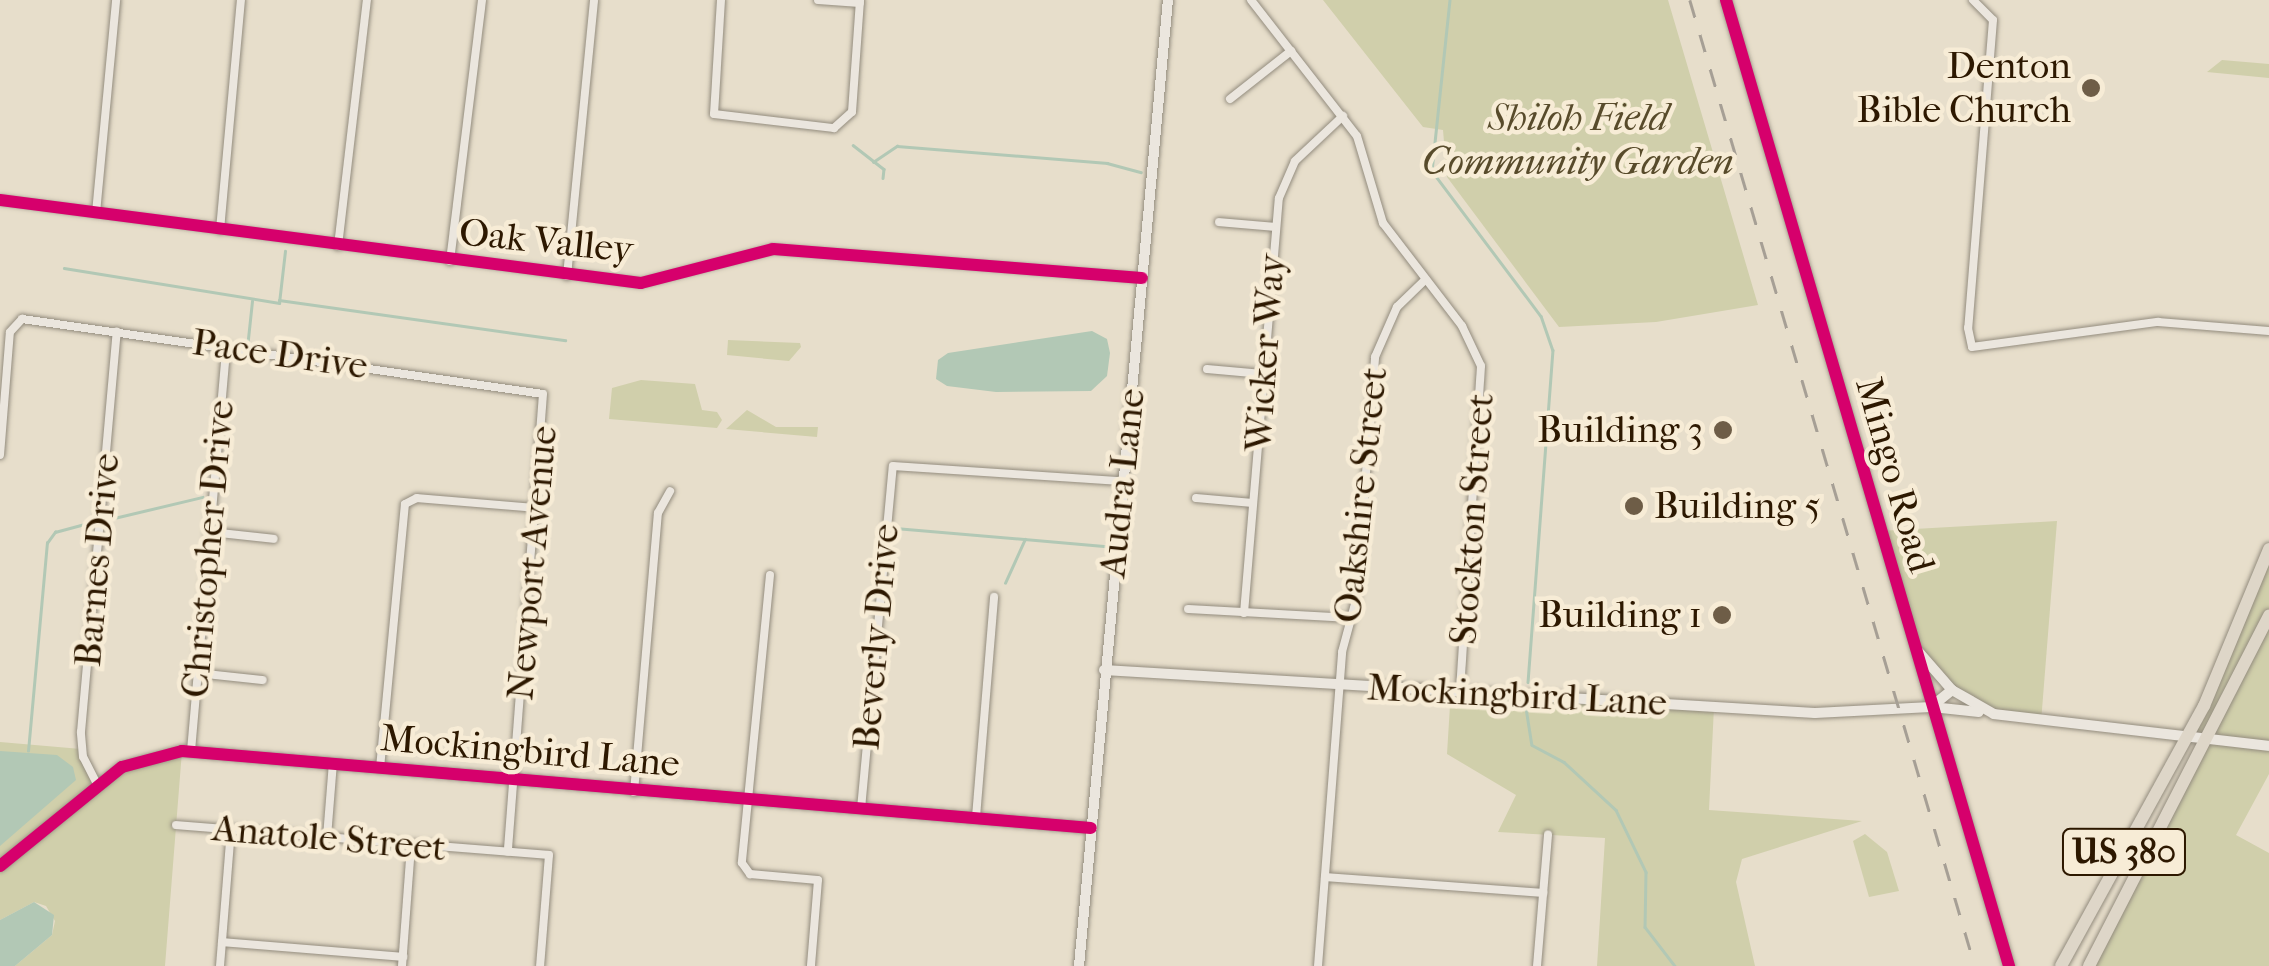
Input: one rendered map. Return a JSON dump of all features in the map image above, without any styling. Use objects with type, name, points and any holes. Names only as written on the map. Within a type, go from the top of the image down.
[{"type":"main road","name":"US 380","points":[[2061,966],[2187,737],[2269,549]]},
{"type":"main road","name":"US 380","points":[[2089,966],[2210,740],[2269,616]]},
{"type":"street","points":[[96,213],[116,0]]},
{"type":"street","points":[[220,230],[242,0]]},
{"type":"street","points":[[338,246],[367,0]]},
{"type":"street","points":[[450,261],[482,0]]},
{"type":"street","points":[[567,276],[594,0]]},
{"type":"street","points":[[721,0],[714,114],[845,124],[852,112],[860,2],[818,0]]},
{"type":"street","name":"Audra Lane","points":[[1078,966],[1168,0]]},
{"type":"street","name":"Stockton Street","points":[[1251,0],[1343,116],[1364,150],[1382,223],[1466,333],[1483,382],[1460,690]]},
{"type":"street","name":"Mingo Road","points":[[1726,0],[2008,966]]},
{"type":"street","points":[[1973,0],[1993,20],[1968,328],[1972,347],[2158,322],[2269,331]]},
{"type":"street","points":[[1230,99],[1292,51]]},
{"type":"street","name":"Wicker Way","points":[[1244,613],[1275,227],[1290,168],[1343,116]]},
{"type":"street","name":"Oak Valley","points":[[0,200],[567,276],[660,282],[730,255],[774,248],[1142,278]]},
{"type":"street","points":[[1219,222],[1275,227]]},
{"type":"street","name":"Oakshire Street","points":[[1318,966],[1340,684],[1351,618],[1376,352],[1397,307],[1425,280]]},
{"type":"street","name":"Pace Drive","points":[[3,375],[15,321],[226,347],[544,394]]},
{"type":"street","name":"Barnes Drive","points":[[97,784],[83,757],[81,732],[117,332]]},
{"type":"street","name":"Christopher Drive","points":[[191,751],[226,347]]},
{"type":"street","points":[[1207,369],[1264,374]]},
{"type":"street","points":[[0,455],[3,375]]},
{"type":"street","name":"Newport Avenue","points":[[508,852],[544,394]]},
{"type":"street","name":"Beverly Drive","points":[[861,809],[893,466],[1122,482]]},
{"type":"street","points":[[634,792],[658,513],[670,491]]},
{"type":"street","points":[[1196,498],[1254,503]]},
{"type":"street","points":[[380,768],[407,502],[537,508]]},
{"type":"street","points":[[210,532],[274,539]]},
{"type":"street","points":[[770,575],[747,801],[744,870],[818,880],[811,966]]},
{"type":"street","points":[[976,817],[994,597]]},
{"type":"street","points":[[1188,609],[1351,618]]},
{"type":"street","points":[[1908,627],[1924,660],[1952,690],[1994,714]]},
{"type":"street","name":"Mockingbird Lane","points":[[1104,670],[1816,713],[1931,707],[2269,746]]},
{"type":"street","points":[[196,673],[263,680]]},
{"type":"street","points":[[1931,707],[1952,690]]},
{"type":"street","name":"Mockingbird Lane","points":[[0,866],[97,784],[138,760],[191,751],[634,792],[1091,828]]},
{"type":"street","points":[[326,837],[333,763]]},
{"type":"street","name":"Anatole Street","points":[[176,825],[549,855],[540,966]]},
{"type":"street","points":[[220,966],[231,830]]},
{"type":"street","points":[[1537,966],[1548,834]]},
{"type":"street","points":[[222,942],[402,962],[411,845]]},
{"type":"street","points":[[1325,876],[1543,893]]},
{"type":"green space","name":"Shiloh Field Community Garden","points":[[1323,0],[1668,0],[1758,305],[1656,322],[1559,327],[1447,177],[1443,130],[1423,127]]},
{"type":"green space","points":[[2222,60],[2269,64],[2269,78],[2207,72]]},
{"type":"green space","points":[[728,340],[800,343],[801,347],[789,361],[727,355]]},
{"type":"green space","points":[[641,380],[695,384],[702,410],[717,412],[722,420],[717,428],[609,419],[612,388]]},
{"type":"green space","points":[[747,410],[776,427],[818,427],[817,437],[726,429]]},
{"type":"green space","points":[[2057,521],[2041,722],[1981,710],[1923,660],[1879,531]]},
{"type":"green space","points":[[2269,549],[2269,774],[2236,835],[2269,853],[2269,966],[2089,966],[2210,741],[2187,737]]},
{"type":"green space","points":[[1451,689],[1714,707],[1709,810],[1862,821],[1742,859],[1736,882],[1755,966],[1597,966],[1605,838],[1498,832],[1516,795],[1447,754]]},
{"type":"green space","points":[[0,742],[81,749],[97,784],[122,767],[182,751],[165,966],[15,966],[52,935],[55,921],[46,906],[34,902],[0,920]]},
{"type":"green space","points":[[1865,834],[1887,852],[1899,891],[1869,897],[1853,841]]},
{"type":"shaded area","points":[[1092,331],[1107,339],[1110,353],[1107,376],[1091,391],[996,392],[947,386],[936,379],[938,360],[948,353]]},
{"type":"shaded area","points":[[0,751],[57,755],[73,767],[76,780],[0,846]]},
{"type":"shaded area","points":[[34,902],[54,915],[52,935],[15,966],[0,966],[0,920]]},
{"type":"waterway","points":[[1450,0],[1432,171],[1541,316],[1553,350],[1528,682]]},
{"type":"waterway","points":[[853,145],[884,169],[883,178]]},
{"type":"waterway","points":[[873,162],[897,146],[1107,163],[1141,172]]},
{"type":"waterway","points":[[64,268],[279,303],[285,251]]},
{"type":"waterway","points":[[279,300],[565,340]]},
{"type":"waterway","points":[[247,348],[252,301]]},
{"type":"waterway","points":[[223,492],[228,490]]},
{"type":"waterway","points":[[110,519],[202,497]]},
{"type":"waterway","points":[[28,751],[47,543],[55,532],[89,523]]},
{"type":"waterway","points":[[895,528],[1106,546]]},
{"type":"waterway","points":[[1005,583],[1025,539]]},
{"type":"waterway","points":[[1526,708],[1532,745],[1564,762],[1616,810],[1646,872],[1645,927],[1675,966]]},
{"type":"railway","points":[[1690,0],[1975,966]]},
{"type":"cycle path","points":[[1726,0],[2009,966]]},
{"type":"cycle path","points":[[0,200],[641,283],[773,249],[1142,278]]},
{"type":"cycle path","points":[[0,866],[122,767],[182,751],[1091,828]]},
{"type":"place","name":"Denton Bible Church","points":[[2091,88]]},
{"type":"place","name":"Building 3","points":[[1723,430]]},
{"type":"place","name":"Building 5","points":[[1634,506]]},
{"type":"place","name":"Building 1","points":[[1722,615]]}]
